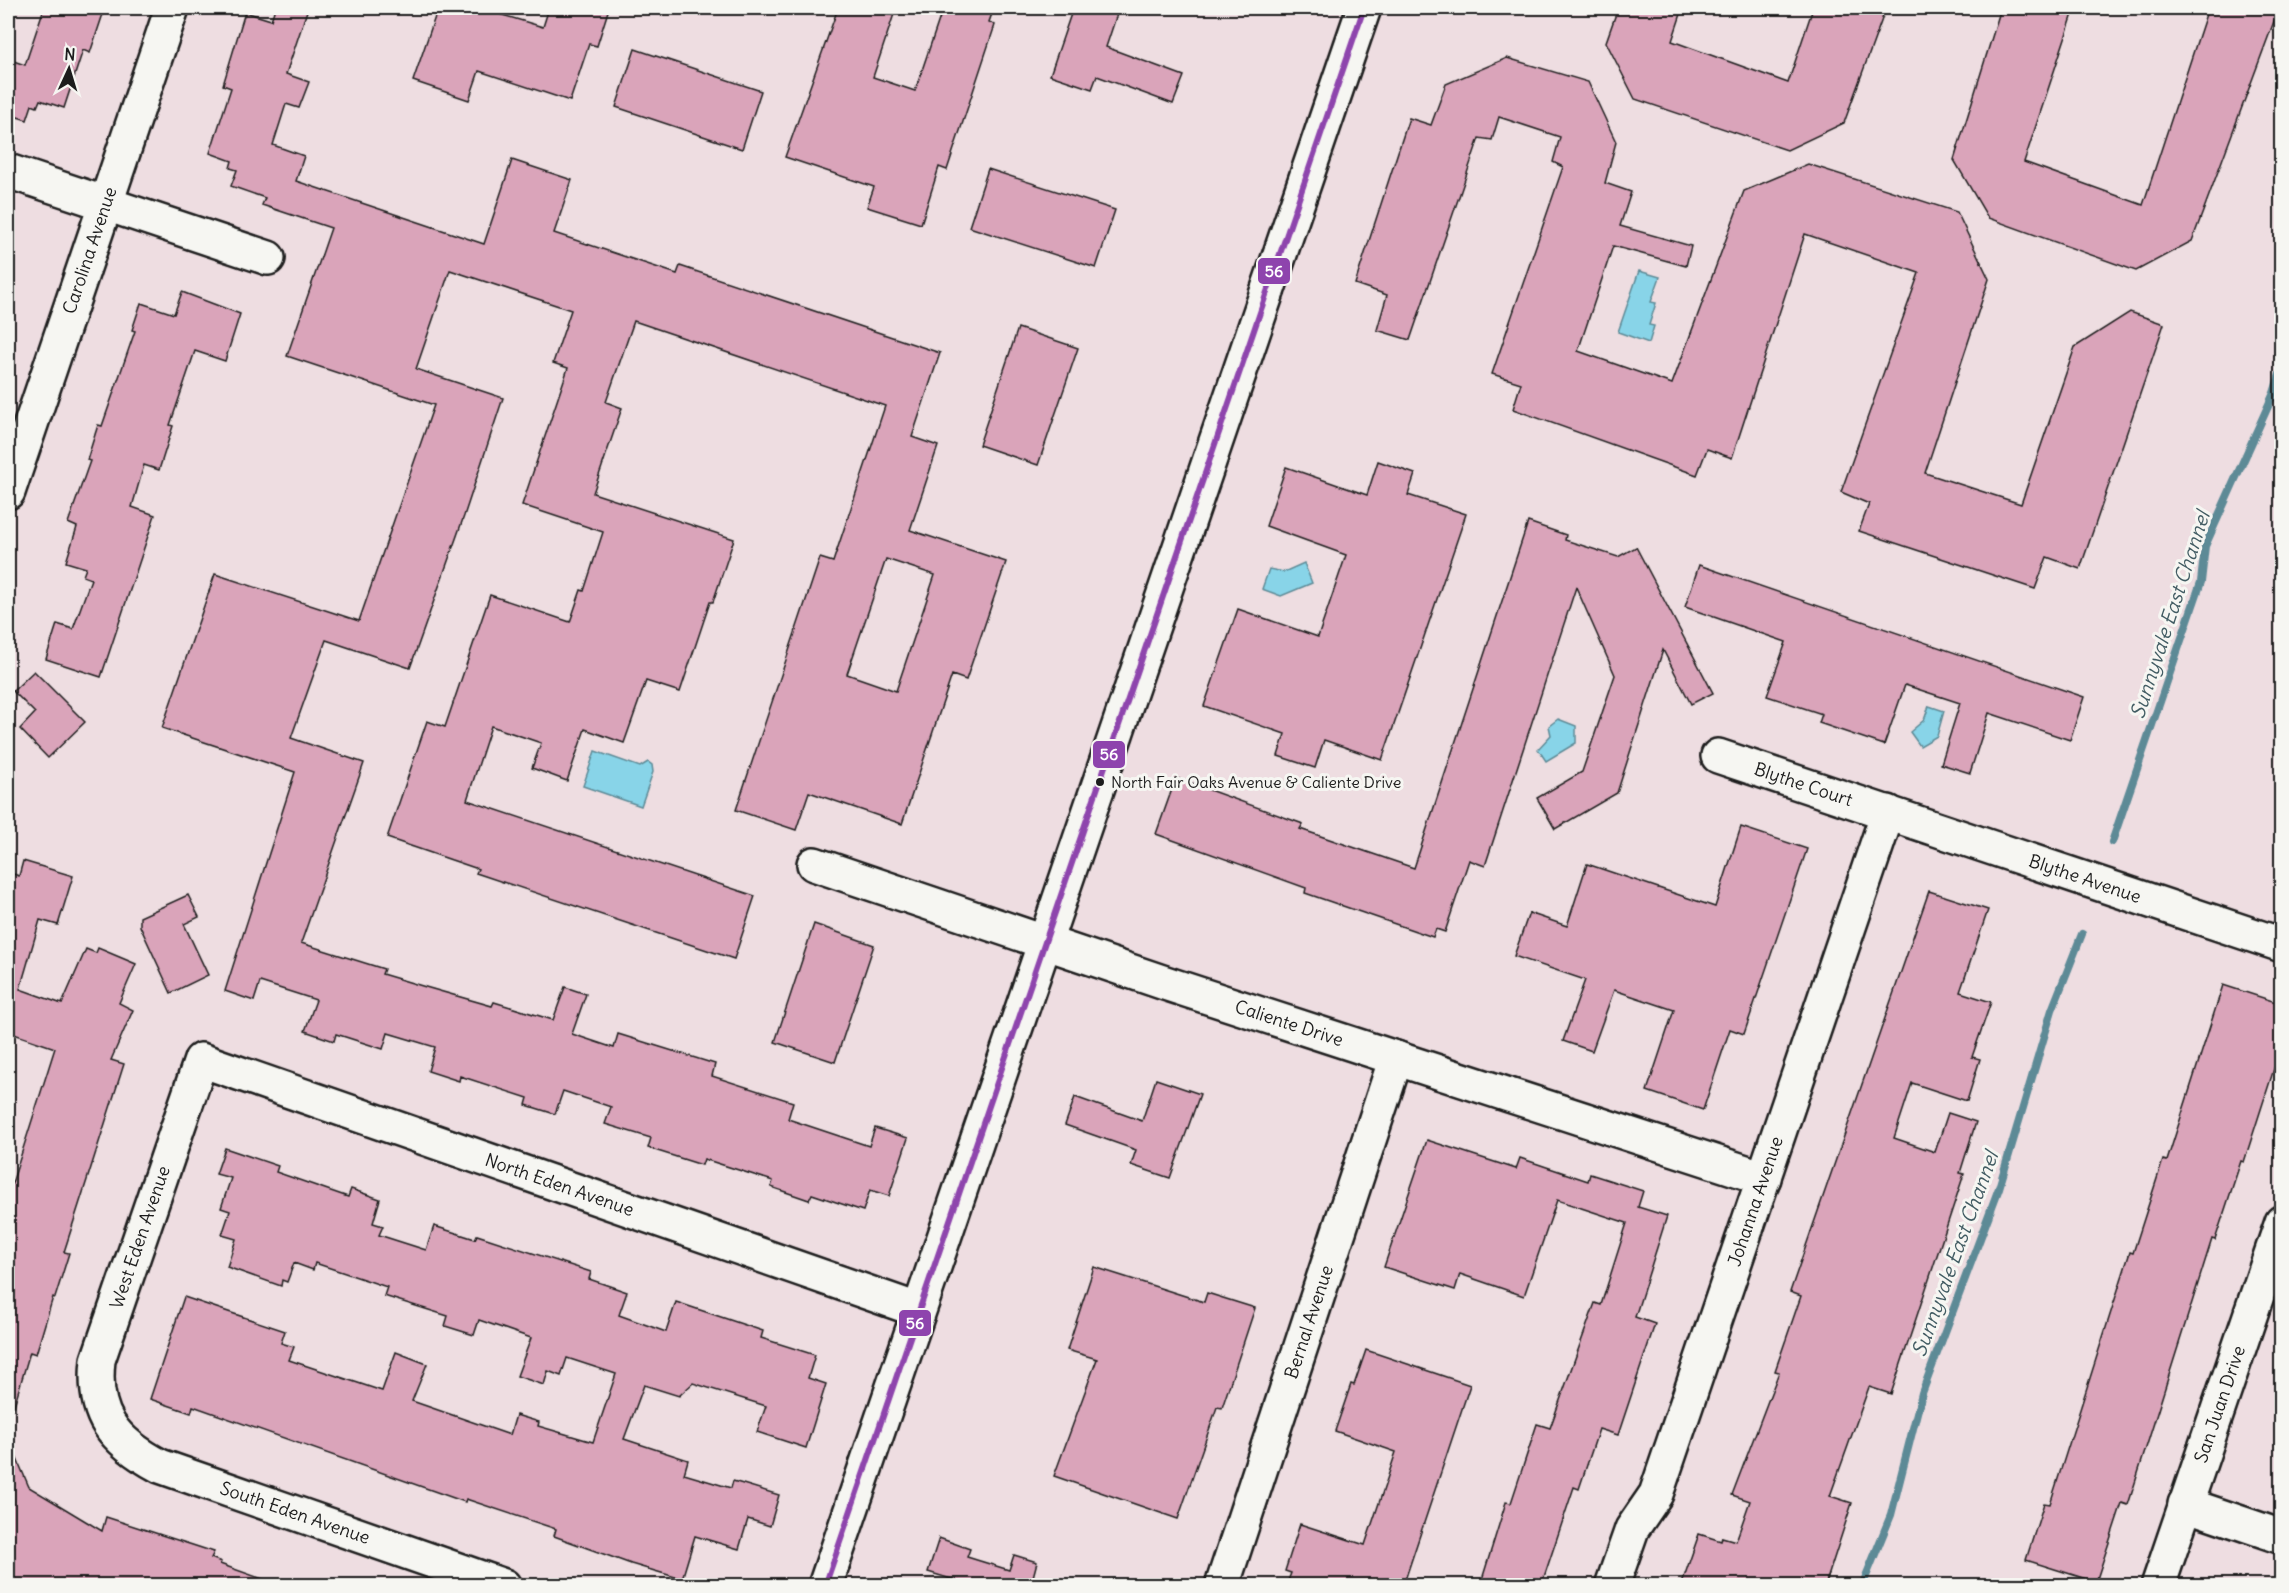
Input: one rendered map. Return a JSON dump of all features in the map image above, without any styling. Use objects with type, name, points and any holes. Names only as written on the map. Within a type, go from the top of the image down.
[{"type":"street","name":"Carolina Avenue","points":[[8,492],[172,8]]},
{"type":"street","points":[[825,1586],[1364,8]]},
{"type":"street","points":[[8,171],[268,258]]},
{"type":"street","name":"Blythe Court","points":[[1718,756],[1888,812]]},
{"type":"street","name":"Blythe Avenue","points":[[1888,812],[2029,862],[2282,945]]},
{"type":"street","name":"Johanna Avenue","points":[[1612,1586],[1632,1529],[1656,1494],[1888,812]]},
{"type":"street","name":"Caliente Drive","points":[[814,864],[1044,942],[1764,1178]]},
{"type":"street","name":"Bernal Avenue","points":[[1222,1586],[1396,1058]]},
{"type":"street","name":"North Eden Avenue","points":[[201,1060],[918,1310]]},
{"type":"street","name":"West Eden Avenue","points":[[104,1416],[95,1383],[98,1360],[201,1060]]},
{"type":"street","name":"San Juan Drive","points":[[2158,1586],[2282,1222]]},
{"type":"street","name":"South Eden Avenue","points":[[104,1416],[115,1435],[132,1451],[160,1466],[504,1586]]},
{"type":"street","points":[[2185,1504],[2282,1537]]},
{"type":"water","points":[[1639,271],[1660,277],[1651,302],[1656,303],[1649,325],[1654,326],[1649,343],[1618,332]]},
{"type":"water","points":[[1304,563],[1312,583],[1281,596],[1262,589],[1269,569],[1284,572]]},
{"type":"water","points":[[1929,706],[1944,711],[1937,736],[1920,746],[1910,732],[1924,720]]},
{"type":"water","points":[[1558,719],[1576,726],[1576,743],[1546,761],[1538,749],[1551,735],[1549,726]]},
{"type":"water","points":[[595,751],[640,767],[648,762],[652,765],[653,772],[641,806],[583,786]]},
{"type":"building","points":[[44,8],[105,8],[90,53],[83,50],[64,108],[40,100],[37,107],[32,105],[27,120],[8,114],[8,59],[25,65]]},
{"type":"building","points":[[275,8],[308,8],[286,74],[309,82],[299,108],[286,104],[273,145],[304,156],[296,181],[484,244],[512,160],[572,180],[554,233],[677,274],[680,266],[940,353],[912,437],[938,446],[910,530],[1006,562],[966,680],[952,675],[902,824],[809,792],[796,830],[736,810],[820,558],[833,562],[885,406],[634,321],[606,402],[622,408],[593,493],[734,539],[713,602],[710,602],[680,692],[646,681],[624,743],[585,729],[567,781],[532,768],[541,743],[491,726],[467,800],[755,896],[734,959],[476,873],[478,869],[387,838],[427,721],[445,727],[490,595],[570,622],[581,590],[584,591],[603,532],[522,505],[568,368],[553,363],[571,310],[450,270],[416,369],[503,398],[464,516],[410,668],[326,640],[291,738],[364,763],[301,943],[384,969],[382,974],[492,1006],[494,1002],[553,1020],[565,987],[586,994],[572,1034],[614,1048],[618,1034],[715,1064],[712,1076],[793,1102],[788,1119],[869,1146],[875,1128],[908,1138],[889,1196],[870,1190],[863,1211],[812,1194],[809,1200],[771,1187],[773,1181],[704,1159],[702,1165],[648,1148],[651,1138],[605,1124],[611,1107],[563,1091],[555,1114],[526,1105],[528,1098],[460,1076],[459,1081],[428,1071],[435,1047],[388,1033],[383,1049],[336,1034],[334,1041],[305,1031],[316,1000],[260,982],[254,1001],[225,991],[295,772],[162,728],[215,574],[359,621],[434,405],[287,356],[331,228],[262,205],[265,198],[231,186],[237,170],[230,168],[232,161],[210,153],[231,88],[223,85],[245,12],[271,20]],"holes":[[[886,559],[935,575],[896,691],[847,674]]]},
{"type":"building","points":[[438,8],[502,8],[499,14],[543,27],[549,8],[609,8],[597,46],[589,44],[570,101],[479,71],[469,100],[413,81]]},
{"type":"building","points":[[838,8],[896,8],[873,77],[915,91],[943,8],[994,8],[989,22],[995,25],[947,170],[939,167],[921,224],[867,207],[874,187],[785,157]]},
{"type":"building","points":[[1073,8],[1119,8],[1106,47],[1184,76],[1173,104],[1097,76],[1092,89],[1050,75]]},
{"type":"building","points":[[1618,8],[1683,8],[1672,41],[1788,83],[1813,8],[1886,8],[1844,123],[1787,150],[1635,99],[1606,42]]},
{"type":"building","points":[[2001,8],[2075,8],[2024,162],[2143,205],[2208,8],[2279,8],[2192,241],[2136,271],[1988,218],[1954,160]]},
{"type":"building","points":[[635,49],[761,91],[742,149],[616,107]]},
{"type":"building","points":[[1507,58],[1588,82],[1616,142],[1605,183],[1631,192],[1620,226],[1691,246],[1686,266],[1613,246],[1578,351],[1672,384],[1744,191],[1808,164],[1957,212],[1989,279],[1925,473],[2021,504],[2075,347],[2130,312],[2164,324],[2080,569],[2047,557],[2035,589],[1859,531],[1869,504],[1841,492],[1919,273],[1805,234],[1732,458],[1707,449],[1697,475],[1513,409],[1521,383],[1492,374],[1563,167],[1553,162],[1560,137],[1499,117],[1492,140],[1479,138],[1410,340],[1377,330],[1387,295],[1355,284],[1409,118],[1431,125],[1446,84]]},
{"type":"building","points":[[988,169],[1115,210],[1096,268],[969,227]]},
{"type":"building","points":[[182,292],[240,314],[225,361],[195,351],[170,425],[173,426],[159,470],[144,465],[132,507],[155,515],[101,677],[46,659],[57,624],[73,629],[91,579],[83,576],[86,568],[66,562],[77,527],[68,523],[90,461],[87,460],[98,425],[102,426],[135,331],[132,330],[141,303],[174,314]]},
{"type":"building","points":[[1018,328],[1078,348],[1038,465],[979,445]]},
{"type":"building","points":[[1378,461],[1415,474],[1408,495],[1466,514],[1382,760],[1324,740],[1315,768],[1278,756],[1285,734],[1204,706],[1238,609],[1318,637],[1346,555],[1266,526],[1286,467],[1367,495]]},
{"type":"building","points":[[1528,522],[1566,535],[1565,540],[1618,557],[1636,547],[1713,693],[1691,704],[1663,650],[1617,793],[1555,829],[1537,798],[1582,772],[1615,675],[1576,587],[1485,866],[1469,860],[1445,932],[1436,929],[1433,937],[1305,893],[1306,888],[1156,834],[1176,778],[1303,824],[1300,829],[1414,868]]},
{"type":"building","points":[[1699,565],[2084,697],[2070,740],[1989,713],[1970,773],[1941,764],[1960,703],[1905,685],[1884,745],[1819,723],[1822,714],[1767,696],[1786,642],[1685,607]]},
{"type":"building","points":[[34,671],[85,722],[48,758],[20,729],[35,713],[13,691]]},
{"type":"building","points":[[1741,827],[1807,849],[1744,1034],[1730,1029],[1703,1110],[1647,1091],[1674,1010],[1614,990],[1592,1051],[1563,1041],[1585,980],[1514,956],[1529,913],[1567,926],[1587,864],[1715,907]]},
{"type":"building","points":[[23,861],[73,876],[58,925],[40,920],[20,989],[62,1004],[86,949],[96,953],[98,948],[136,964],[119,1003],[133,1010],[111,1060],[124,1064],[64,1252],[69,1253],[55,1298],[53,1297],[36,1354],[30,1352],[13,1409],[8,1409],[8,1196],[55,1048],[8,1032],[8,872],[19,876]]},
{"type":"building","points":[[1929,891],[1988,910],[1960,992],[1991,1002],[1972,1057],[1980,1059],[1967,1101],[1912,1083],[1894,1138],[1935,1152],[1948,1113],[1976,1122],[1960,1173],[1964,1174],[1891,1394],[1869,1387],[1830,1496],[1852,1503],[1825,1586],[1681,1586],[1699,1534],[1721,1541],[1722,1537],[1736,1541],[1750,1501],[1732,1495],[1779,1372],[1775,1371],[1801,1296],[1790,1292]]},
{"type":"building","points":[[188,895],[199,917],[184,924],[208,975],[171,993],[140,926],[140,917]]},
{"type":"building","points":[[814,924],[874,945],[835,1062],[775,1042]]},
{"type":"building","points":[[2223,985],[2282,1004],[2282,1044],[2244,1162],[2241,1161],[2215,1240],[2212,1239],[2128,1505],[2122,1503],[2096,1582],[2026,1560],[2044,1503],[2050,1504],[2130,1252],[2133,1253],[2163,1160],[2167,1161]]},
{"type":"building","points":[[1156,1079],[1200,1094],[1170,1178],[1131,1165],[1136,1150],[1065,1125],[1075,1097],[1142,1121]]},
{"type":"building","points":[[1427,1140],[1516,1169],[1520,1158],[1588,1181],[1590,1174],[1643,1191],[1638,1207],[1667,1216],[1635,1317],[1655,1324],[1618,1435],[1599,1429],[1579,1489],[1574,1487],[1541,1586],[1480,1586],[1506,1502],[1511,1503],[1537,1424],[1550,1428],[1595,1303],[1601,1305],[1627,1223],[1557,1200],[1524,1296],[1460,1274],[1455,1290],[1384,1267]]},
{"type":"building","points":[[225,1148],[278,1166],[276,1172],[348,1197],[351,1189],[380,1199],[373,1223],[383,1226],[379,1235],[426,1250],[434,1226],[475,1239],[477,1235],[591,1272],[589,1279],[627,1292],[619,1315],[666,1332],[676,1302],[763,1331],[761,1338],[815,1355],[808,1378],[826,1384],[806,1448],[757,1432],[766,1406],[693,1383],[679,1396],[644,1385],[624,1439],[688,1460],[684,1474],[731,1488],[733,1481],[779,1495],[770,1526],[748,1519],[739,1549],[695,1536],[682,1579],[631,1564],[554,1536],[556,1529],[466,1499],[465,1502],[193,1406],[191,1413],[150,1399],[184,1297],[285,1331],[281,1343],[294,1347],[289,1360],[382,1391],[396,1352],[427,1364],[412,1401],[510,1435],[516,1415],[539,1422],[538,1426],[593,1442],[616,1374],[567,1358],[561,1376],[548,1371],[544,1385],[517,1376],[531,1338],[479,1320],[474,1335],[445,1326],[448,1316],[384,1296],[387,1287],[315,1263],[313,1270],[294,1263],[287,1282],[282,1280],[281,1286],[227,1267],[236,1239],[222,1235],[230,1211],[221,1208],[231,1178],[216,1174]]},
{"type":"building","points":[[1094,1267],[1204,1302],[1207,1293],[1255,1308],[1222,1408],[1217,1407],[1178,1519],[1054,1476],[1097,1359],[1067,1350]]},
{"type":"building","points":[[1366,1350],[1470,1385],[1403,1586],[1286,1586],[1291,1573],[1285,1571],[1300,1524],[1365,1545],[1396,1452],[1335,1431],[1351,1384],[1354,1385]]},
{"type":"building","points":[[8,1438],[29,1487],[102,1531],[106,1517],[214,1552],[211,1558],[221,1562],[220,1564],[271,1582],[270,1586],[8,1586]]},
{"type":"building","points":[[939,1538],[970,1549],[967,1557],[1009,1570],[1014,1555],[1037,1562],[1033,1577],[1044,1580],[1043,1586],[974,1586],[928,1572]]},
{"type":"waterway","name":"Sunnyvale East Channel","points":[[2112,842],[2201,582],[2205,546],[2274,393],[2282,368]]},
{"type":"waterway","name":"Sunnyvale East Channel","points":[[1862,1586],[1891,1515],[1922,1393],[1999,1188],[2052,1010],[2082,934]]},
{"type":"transit line","name":"56","points":[[825,1586],[1364,8]]},
{"type":"place","name":"North Fair Oaks Avenue & Caliente Drive","points":[[1100,782]]}]
